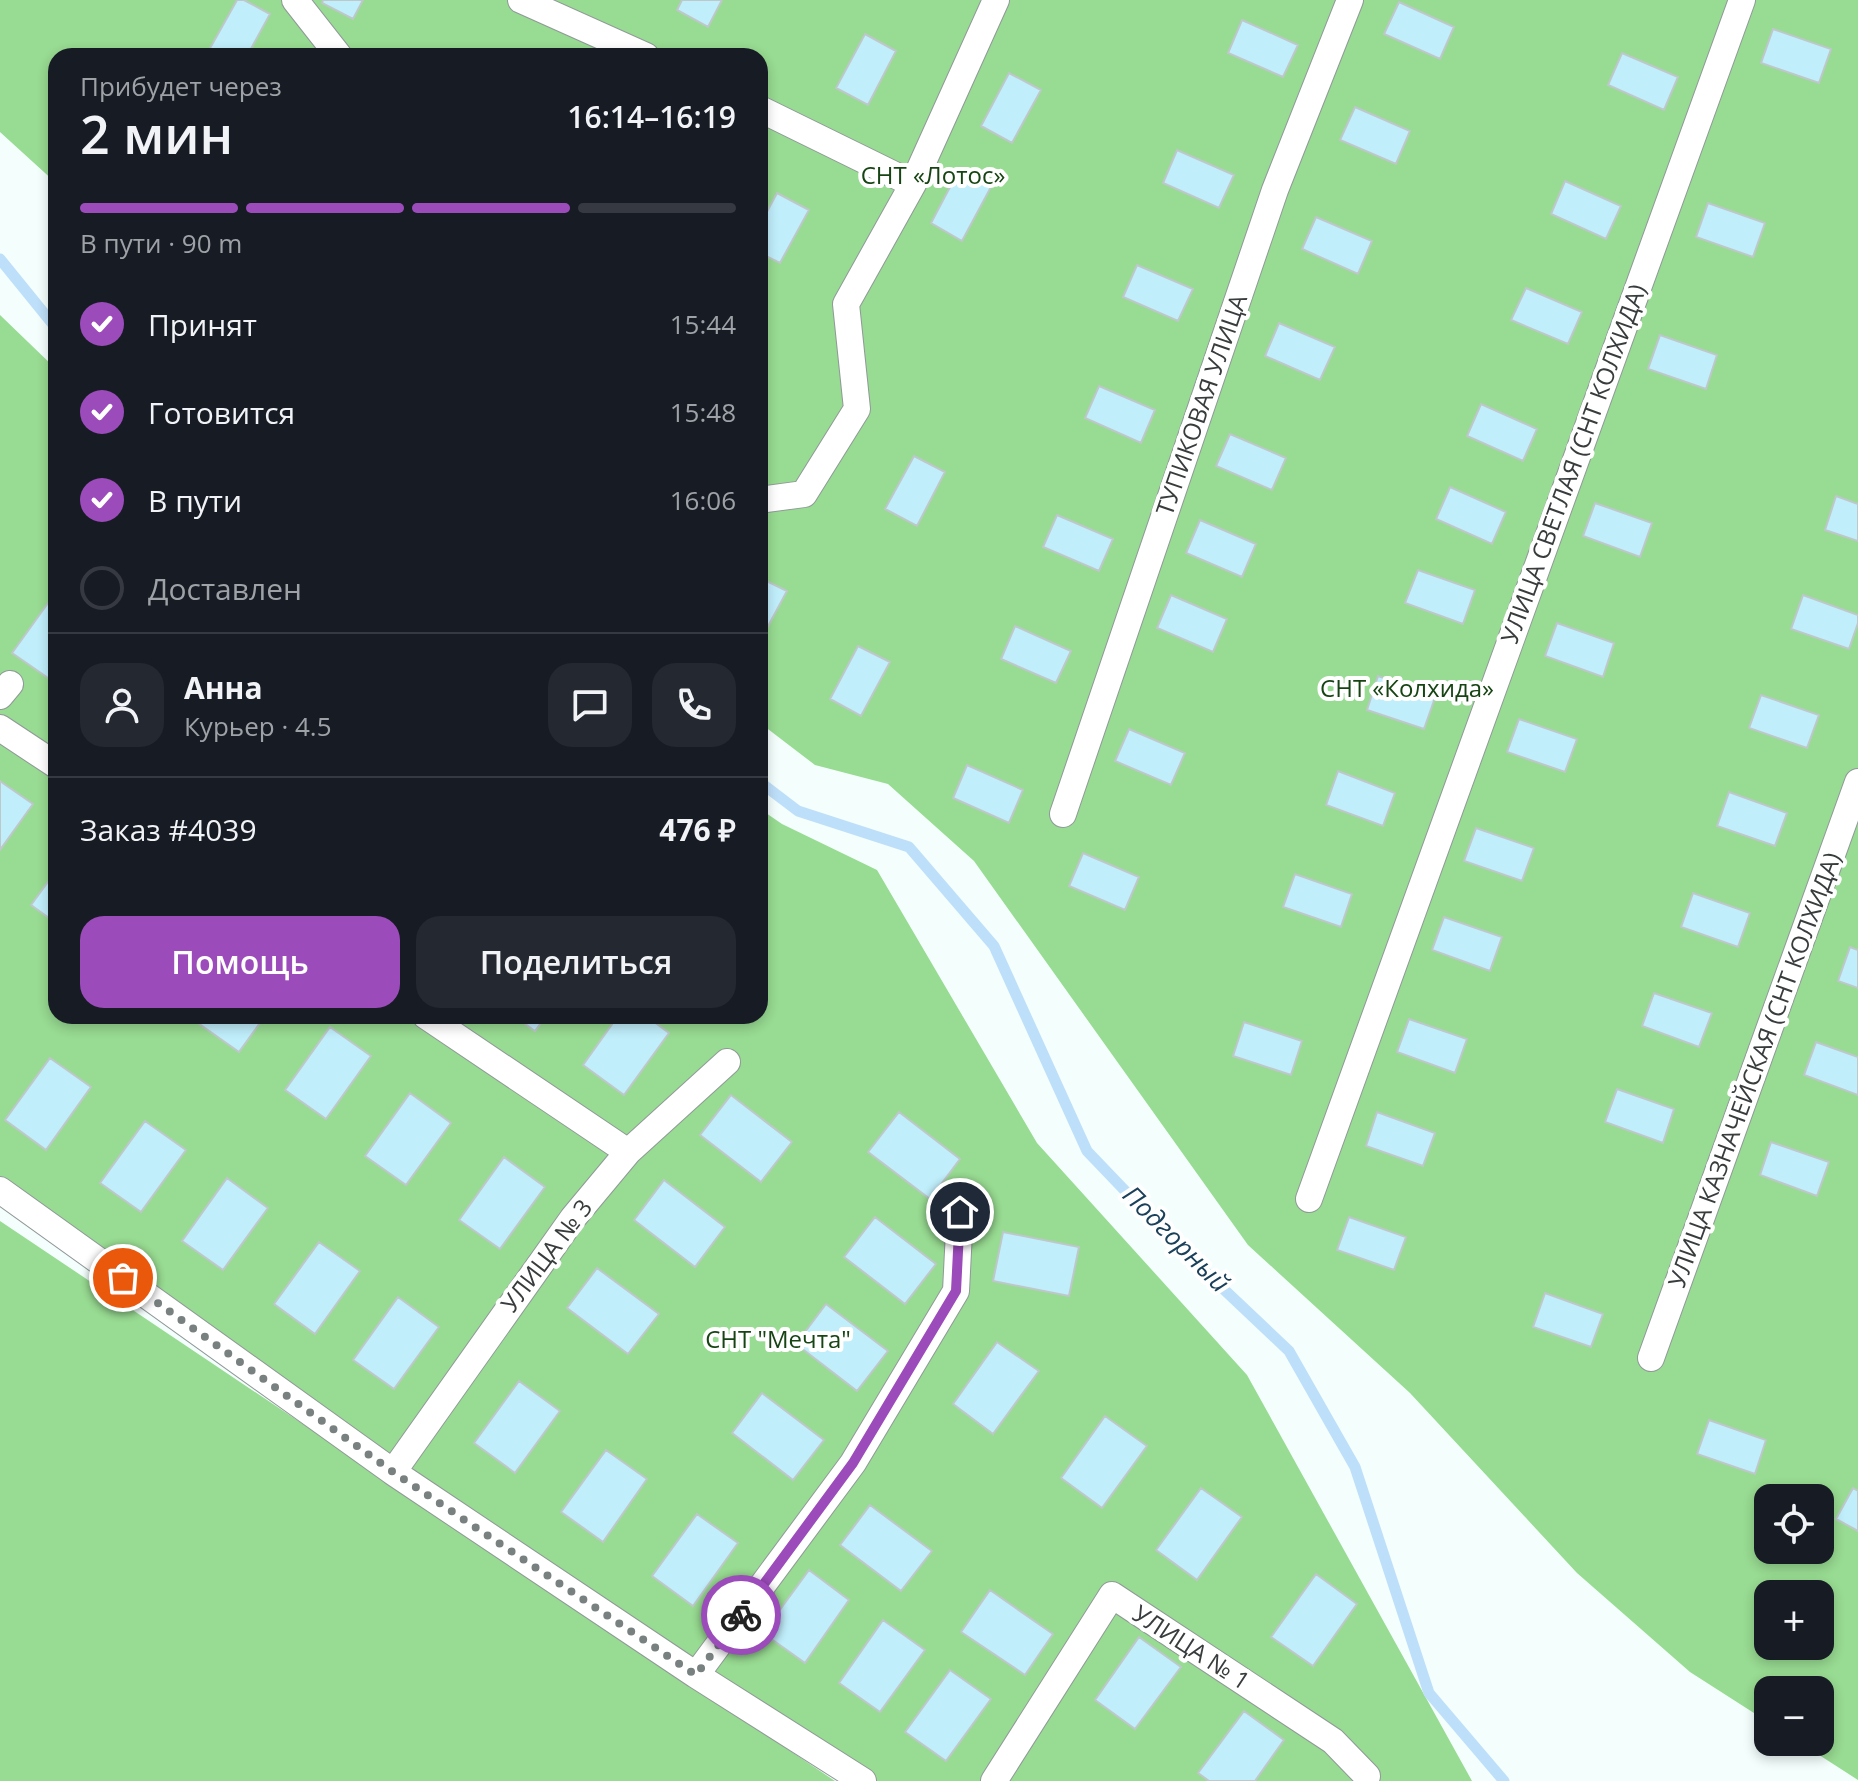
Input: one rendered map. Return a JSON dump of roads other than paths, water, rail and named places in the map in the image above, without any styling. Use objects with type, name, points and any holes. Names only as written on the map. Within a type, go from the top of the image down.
[{"type":"street","points":[[295,0],[333,48]]},
{"type":"street","points":[[521,0],[628,48]]},
{"type":"street","points":[[768,499],[804,494],[857,409],[846,304],[913,184],[996,0]]},
{"type":"street","name":"ТУПИКОВАЯ УЛИЦА","points":[[1063,814],[1275,190],[1350,0]]},
{"type":"street","name":"УЛИЦА СВЕТЛАЯ (СНТ КОЛХИДА)","points":[[1309,1199],[1742,0]]},
{"type":"street","points":[[768,113],[913,184]]},
{"type":"street","points":[[0,728],[48,760]]},
{"type":"street","name":"УЛИЦА КАЗНАЧЕЙСКАЯ (СНТ КОЛХИДА)","points":[[1651,1358],[1858,782]]},
{"type":"street","points":[[438,1024],[628,1152]]},
{"type":"street","name":"УЛИЦА № 3","points":[[393,1472],[573,1218],[628,1152],[727,1062]]},
{"type":"street","points":[[0,1190],[393,1472],[696,1675],[863,1781]]},
{"type":"street","points":[[696,1675],[853,1463],[956,1291],[960,1212]]},
{"type":"street","name":"УЛИЦА № 1","points":[[994,1781],[1112,1595],[1333,1741],[1367,1776]]},
{"type":"waterway","name":"Подгорный","points":[[0,259],[48,318]]},
{"type":"waterway","name":"Подгорный","points":[[768,788],[798,811],[909,847],[994,946],[1087,1151],[1178,1246],[1289,1351],[1355,1467],[1429,1693],[1504,1781]]},
{"type":"park label","name":"СНТ «Лотос»","points":[[933,176]]},
{"type":"park label","name":"СНТ «Колхида»","points":[[1407,689]]},
{"type":"park label","name":"СНТ \"Мечта\"","points":[[778,1340]]}]
